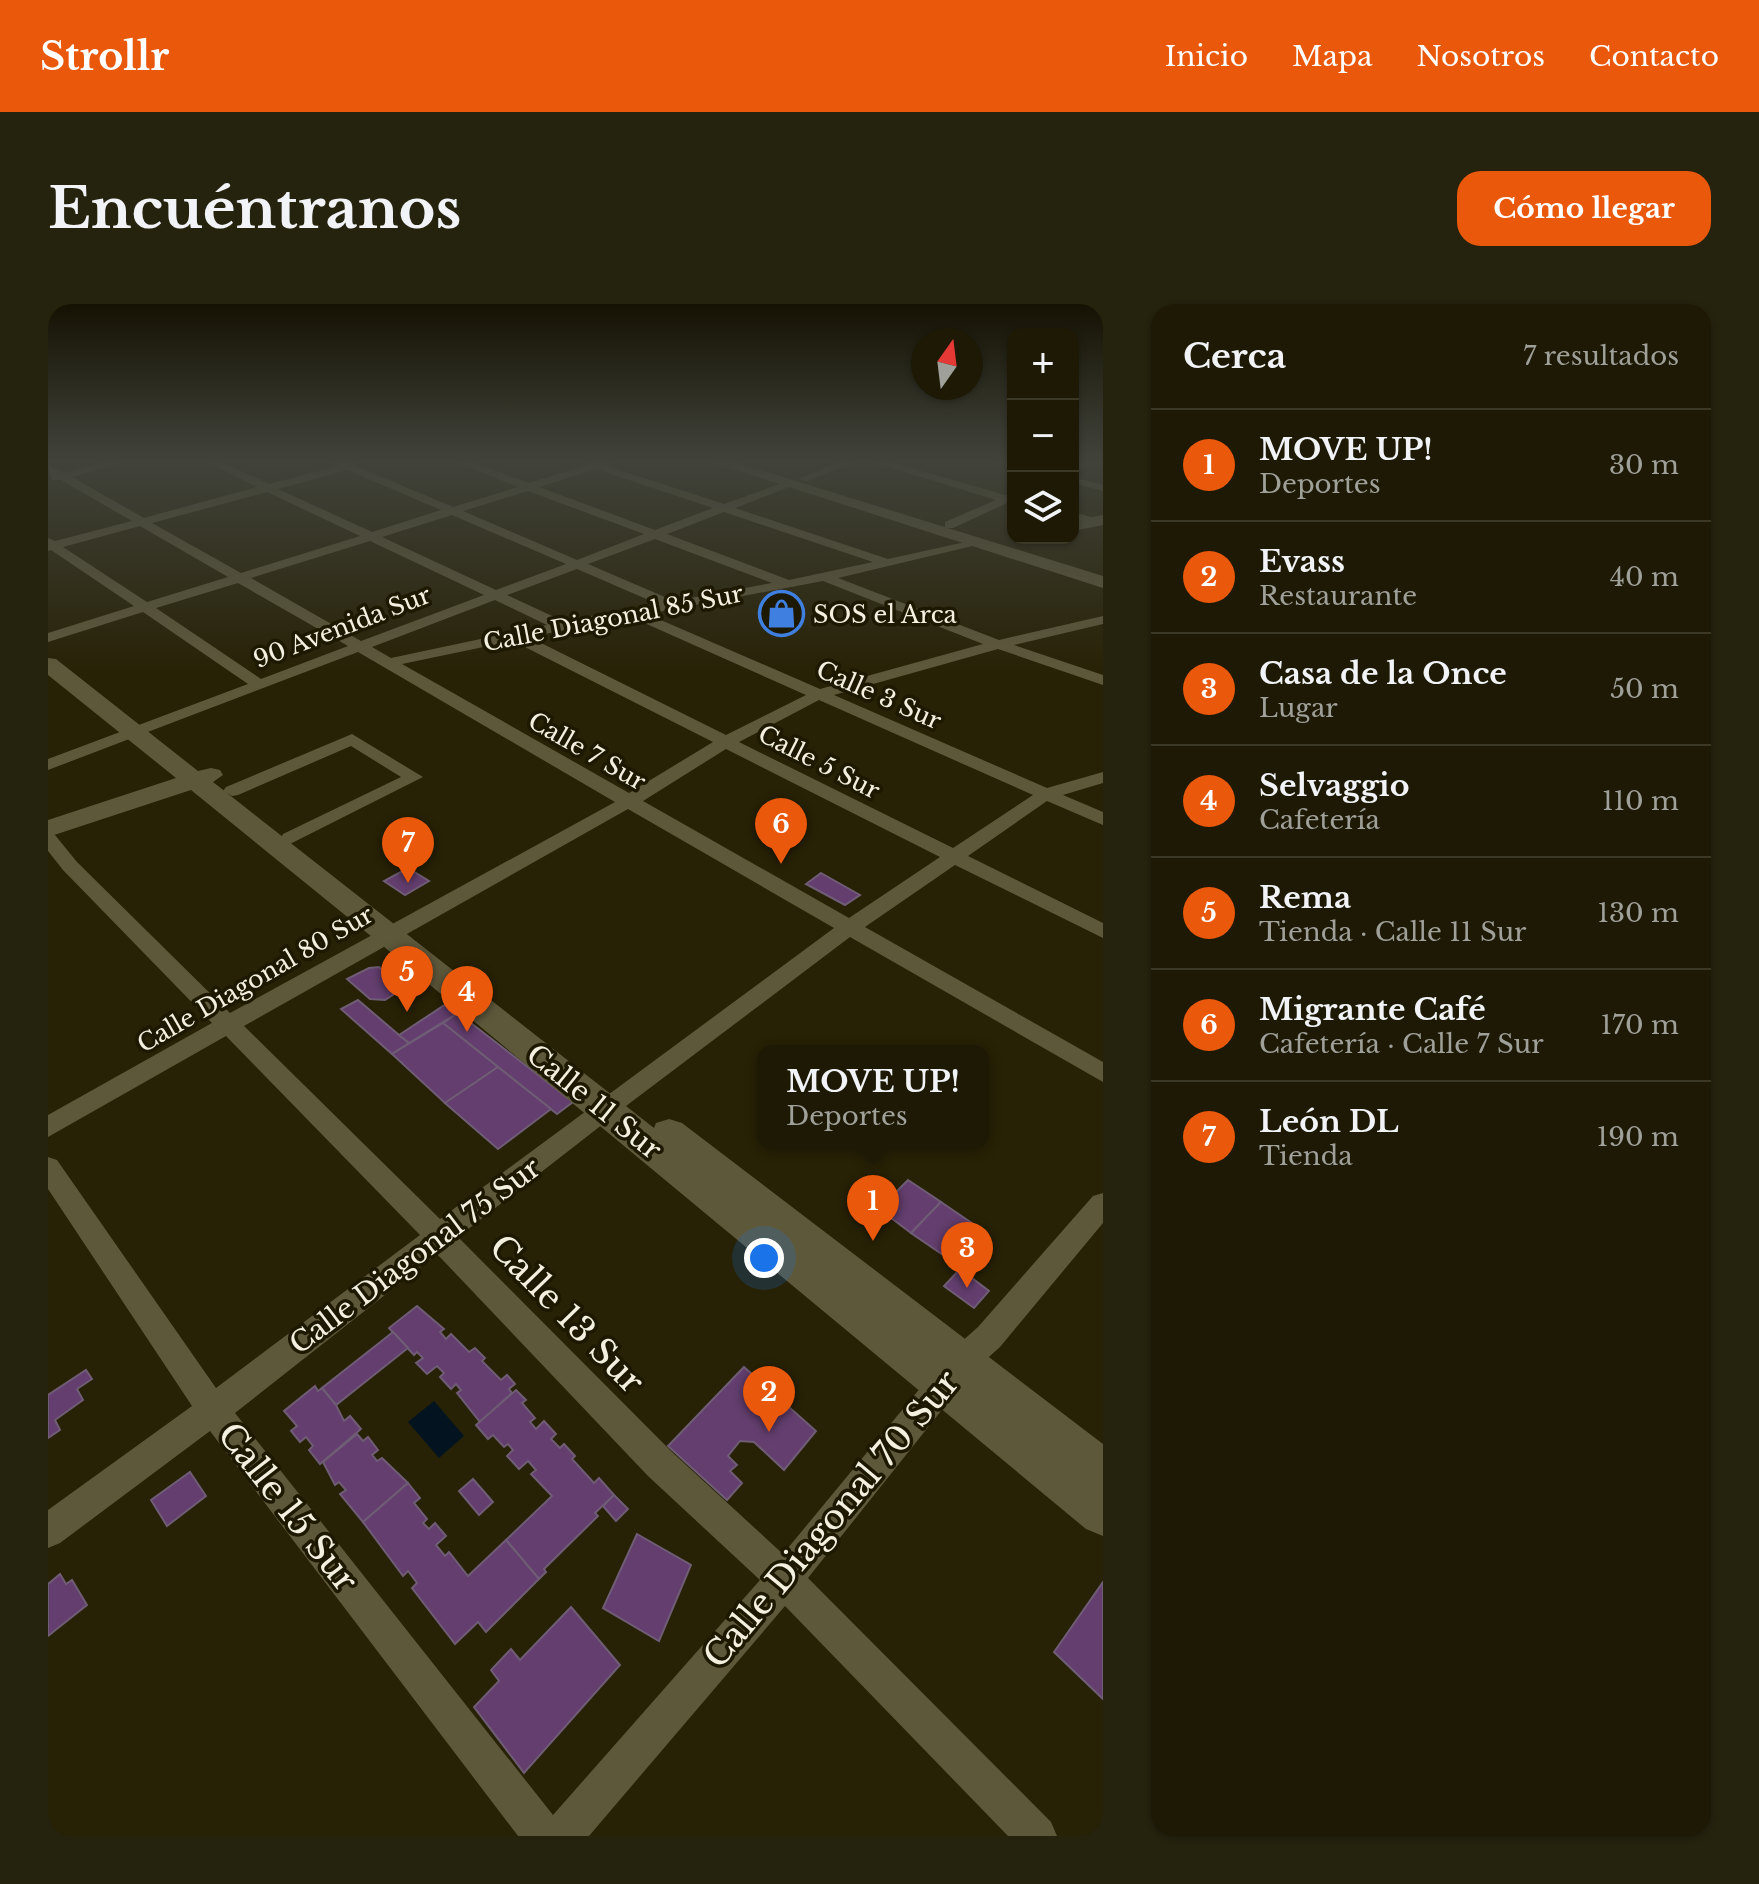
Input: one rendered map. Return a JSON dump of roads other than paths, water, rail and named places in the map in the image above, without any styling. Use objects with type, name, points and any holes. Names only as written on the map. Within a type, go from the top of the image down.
[{"type":"main road","points":[[969,531],[997,539],[1103,582]]},
{"type":"main road","points":[[971,531],[1103,571]]},
{"type":"main road","name":"Calle 11 Sur","points":[[48,647],[141,728],[953,1373],[1103,1512]]},
{"type":"main road","name":"Calle 11 Sur","points":[[48,664],[141,728]]},
{"type":"main road","points":[[48,815],[205,778]]},
{"type":"main road","points":[[48,829],[205,778]]},
{"type":"main road","name":"Calle 11 Sur","points":[[205,778],[290,838],[395,930]]},
{"type":"main road","name":"Calle 11 Sur","points":[[953,1373],[1103,1473]]},
{"type":"street","points":[[50,545],[105,531]]},
{"type":"street","name":"Calle 7 Sur","points":[[160,531],[1103,1073]]},
{"type":"street","points":[[358,531],[561,626]]},
{"type":"street","points":[[48,638],[388,531]]},
{"type":"street","points":[[500,531],[675,606]]},
{"type":"street","points":[[643,531],[789,584]]},
{"type":"street","name":"90 Avenida Sur","points":[[48,765],[667,531]]},
{"type":"street","points":[[792,531],[888,564]]},
{"type":"street","name":"Calle Diagonal 85 Sur","points":[[388,663],[561,626],[888,564],[997,539]]},
{"type":"street","points":[[50,545],[259,684]]},
{"type":"street","points":[[824,577],[1103,680]]},
{"type":"street","name":"Calle 3 Sur","points":[[635,614],[1103,819]]},
{"type":"street","name":"Calle Diagonal 80 Sur","points":[[48,1127],[628,802],[725,742],[818,695],[1000,644],[1103,620]]},
{"type":"street","name":"Calle 5 Sur","points":[[515,636],[1103,931]]},
{"type":"street","points":[[205,778],[352,739],[414,777],[290,838]]},
{"type":"street","name":"Calle Diagonal 75 Sur","points":[[48,1531],[213,1410],[438,1236],[850,927],[1046,794],[1103,777]]},
{"type":"street","name":"Calle 13 Sur","points":[[48,839],[70,866],[660,1464],[785,1579],[1037,1836]]},
{"type":"street","name":"Calle 15 Sur","points":[[48,1168],[213,1410],[544,1836]]},
{"type":"street","name":"Calle Diagonal 70 Sur","points":[[562,1836],[785,1579],[953,1373],[989,1337],[1103,1204]]},
{"type":"water","points":[[434,1401],[464,1436],[439,1458],[408,1422]]},
{"type":"place","name":"SOS el Arca","points":[[782,614]]},
{"type":"place","name":"Migrante Café","points":[[781,864]]},
{"type":"place","name":"León DL","points":[[408,883]]},
{"type":"place","name":"Rema","points":[[407,1012]]},
{"type":"place","name":"Selvaggio","points":[[467,1032]]},
{"type":"place","name":"MOVE UP!","points":[[873,1241]]},
{"type":"place","name":"Casa de la Once","points":[[967,1288]]},
{"type":"place","name":"Evass","points":[[769,1432]]}]
